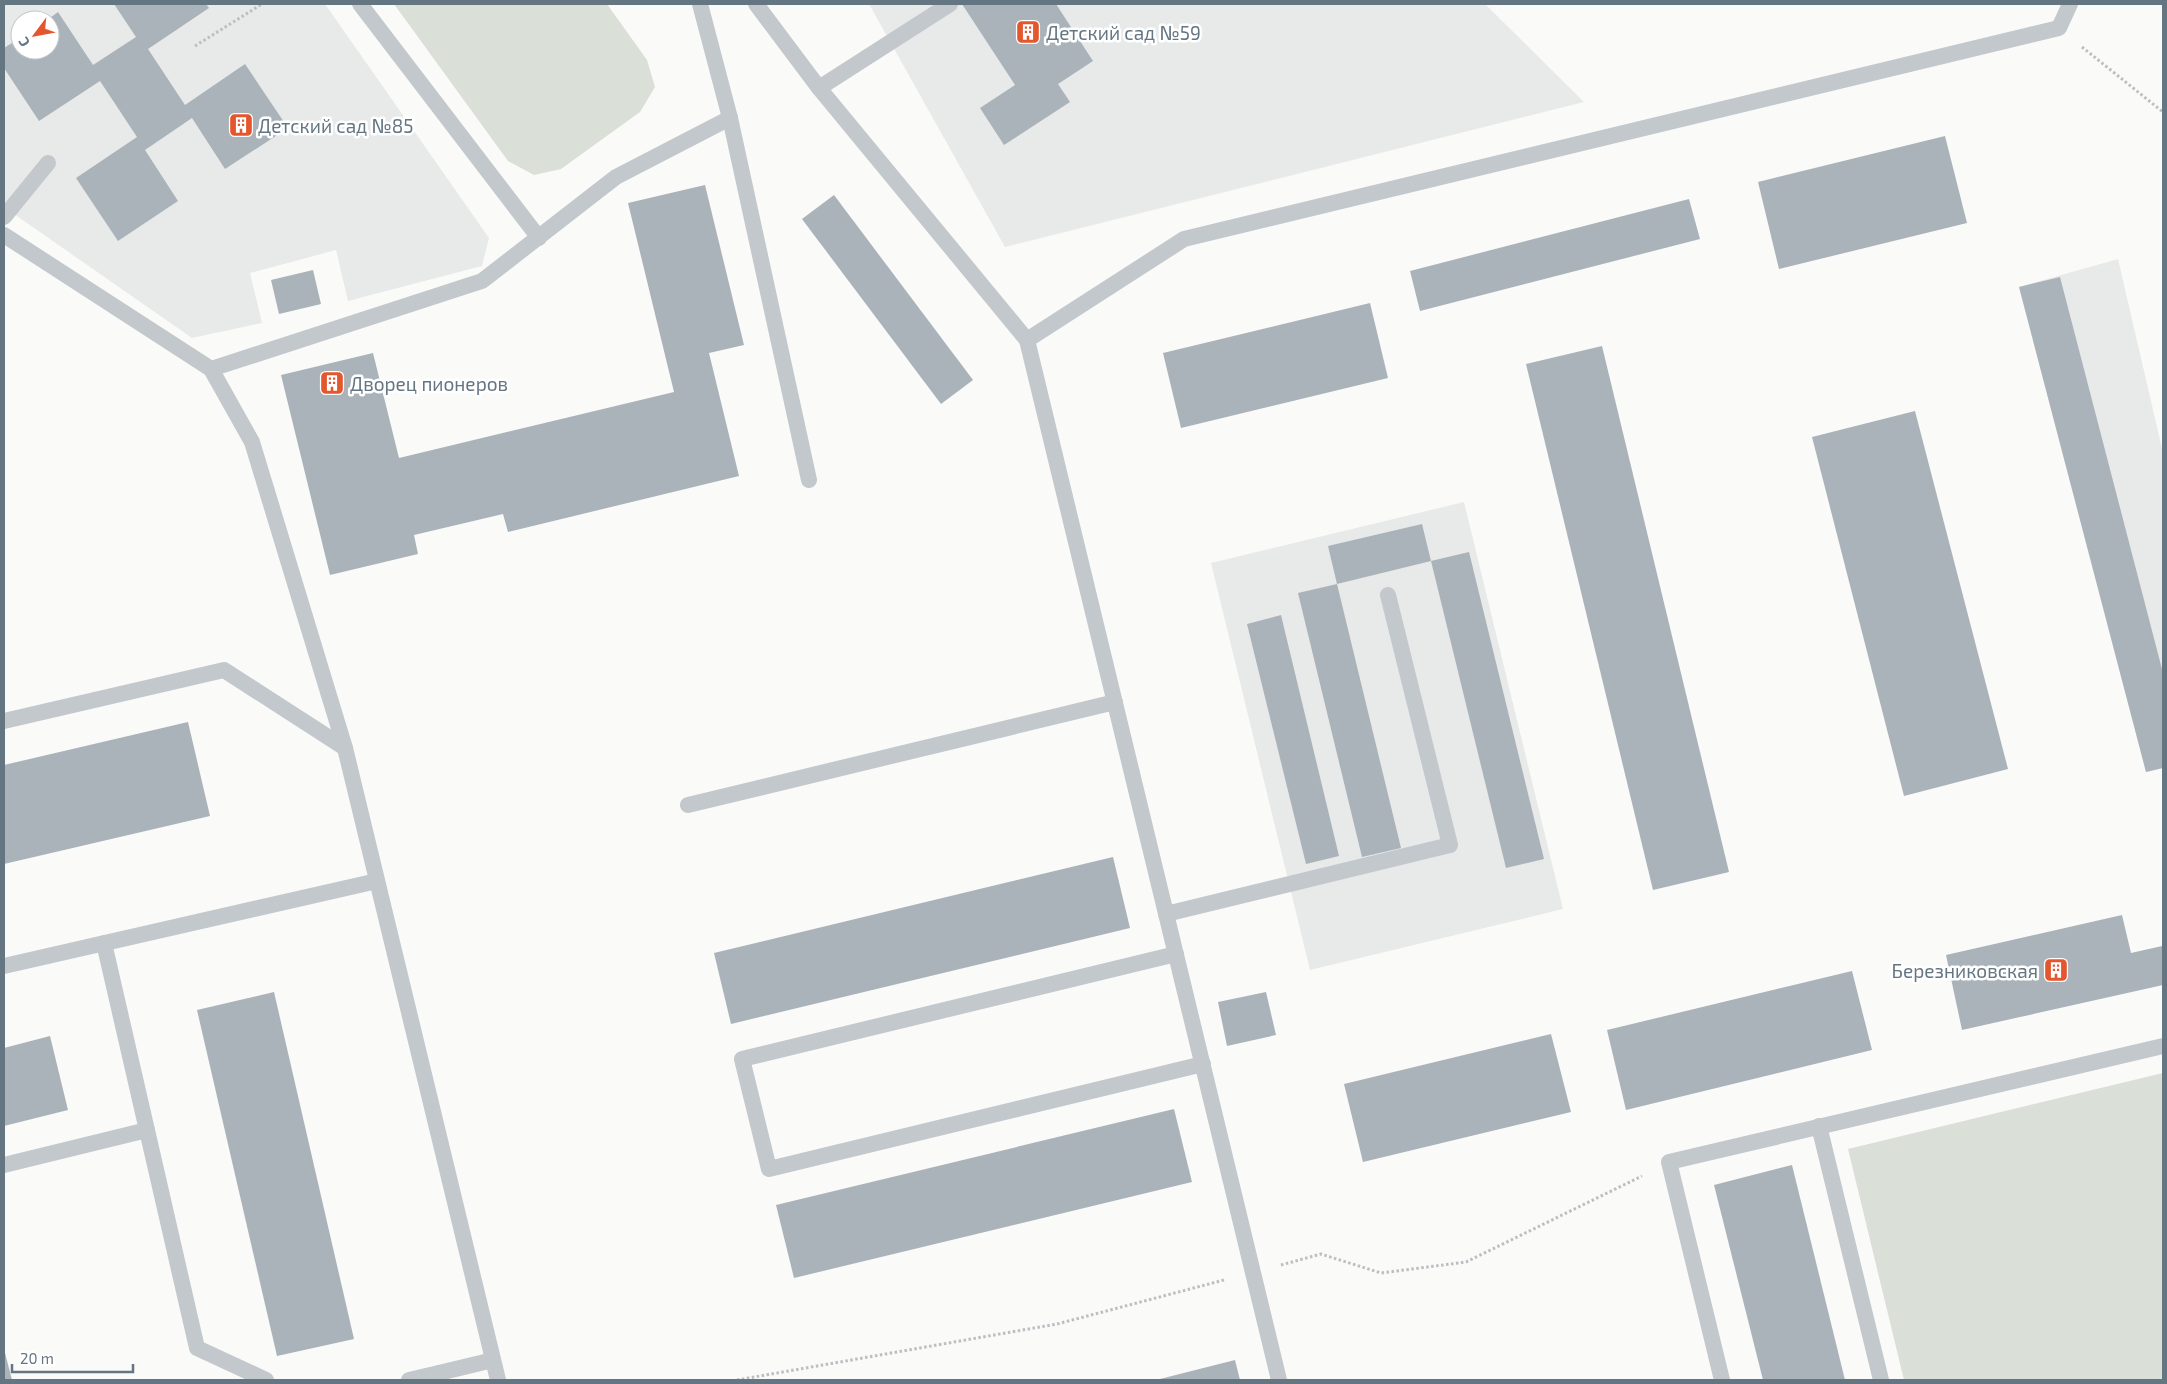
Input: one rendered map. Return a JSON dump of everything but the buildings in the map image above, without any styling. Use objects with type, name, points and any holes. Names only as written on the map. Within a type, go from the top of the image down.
[{"type":"lane","points":[[360,4],[539,238]]},
{"type":"lane","points":[[700,4],[730,118],[809,480]]},
{"type":"lane","points":[[756,4],[819,88],[1027,340],[1279,1380]]},
{"type":"lane","points":[[819,88],[950,4]]},
{"type":"lane","points":[[1027,340],[1184,239],[2059,28],[2070,4]]},
{"type":"lane","points":[[211,369],[482,281],[616,176],[730,118]]},
{"type":"lane","points":[[4,216],[48,163]]},
{"type":"lane","points":[[4,235],[211,369],[252,442],[345,748],[498,1380]]},
{"type":"lane","points":[[1166,914],[1450,845],[1388,594]]},
{"type":"lane","points":[[4,722],[224,670],[345,748]]},
{"type":"lane","points":[[688,805],[1114,702]]},
{"type":"lane","points":[[4,966],[377,881]]},
{"type":"lane","points":[[104,943],[197,1348],[266,1380]]},
{"type":"lane","points":[[1176,954],[742,1059],[769,1169],[1203,1064]]},
{"type":"lane","points":[[1722,1380],[1669,1162],[2163,1046]]},
{"type":"lane","points":[[1819,1126],[1881,1380]]},
{"type":"lane","points":[[4,1165],[147,1130]]},
{"type":"lane","points":[[409,1380],[440,1376],[493,1360]]},
{"type":"path","points":[[195,46],[262,4]]},
{"type":"path","points":[[2059,28],[2163,112]]},
{"type":"path","points":[[737,1380],[1057,1324],[1321,1254],[1381,1274],[1466,1262],[1669,1162]]},
{"type":"shaded area","points":[[4,4],[325,4],[489,238],[482,266],[348,301],[336,250],[250,273],[262,323],[192,338],[4,207]]},
{"type":"shaded area","points":[[394,4],[607,4],[647,60],[655,87],[640,112],[561,169],[534,175],[508,161]]},
{"type":"shaded area","points":[[869,4],[1485,4],[1584,102],[1005,247]]},
{"type":"shaded area","points":[[2118,259],[2163,453],[2163,768],[2146,772],[2019,287]]},
{"type":"shaded area","points":[[1464,502],[1563,909],[1310,970],[1211,563]]},
{"type":"shaded area","points":[[2163,1073],[2163,1380],[1904,1380],[1848,1149]]},
{"type":"place","name":"Детский сад №59","points":[[1028,32]]},
{"type":"place","name":"Детский сад №85","points":[[241,125]]},
{"type":"place","name":"Дворец пионеров","points":[[332,383]]},
{"type":"place","name":"Березниковская","points":[[2056,970]]}]
